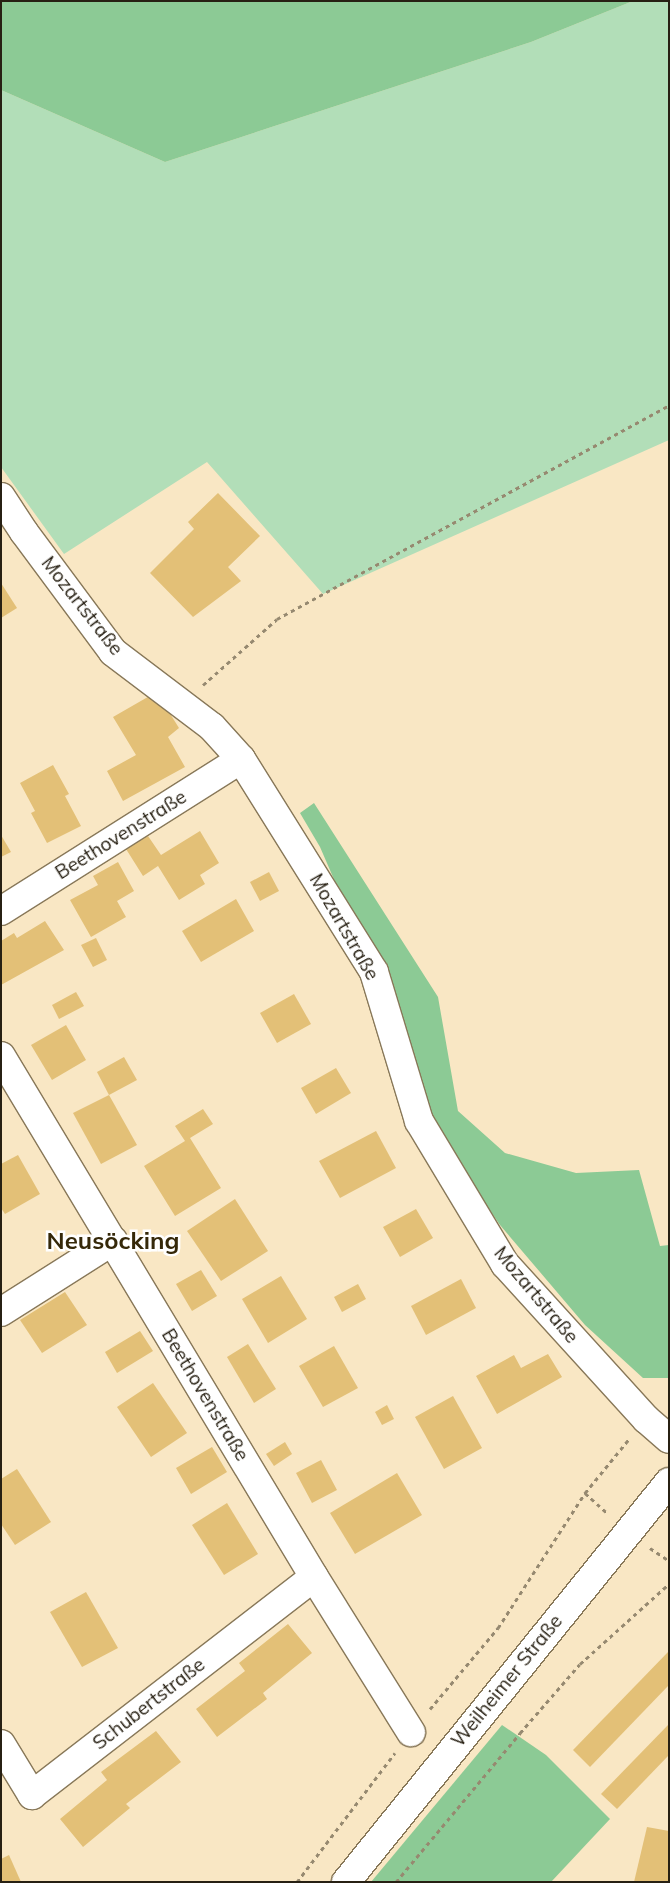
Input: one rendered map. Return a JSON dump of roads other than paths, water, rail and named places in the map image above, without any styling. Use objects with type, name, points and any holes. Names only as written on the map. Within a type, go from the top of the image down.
[{"type":"street","name":"Mozartstraße","points":[[1,497],[24,532],[113,652],[212,727],[241,759],[374,972],[419,1120],[505,1264],[646,1419],[669,1439]]},
{"type":"street","name":"Beethovenstraße","points":[[1,911],[241,759]]},
{"type":"street","name":"Beethovenstraße","points":[[1,1056],[314,1577],[410,1732]]},
{"type":"street","points":[[1,1312],[113,1241]]},
{"type":"street","name":"Weilheimer Straße","points":[[346,1882],[669,1482]]},
{"type":"street","name":"Schubertstraße","points":[[1,1744],[32,1795],[314,1577]]},
{"type":"district","name":"Neusöcking","points":[[113,1241]]}]
